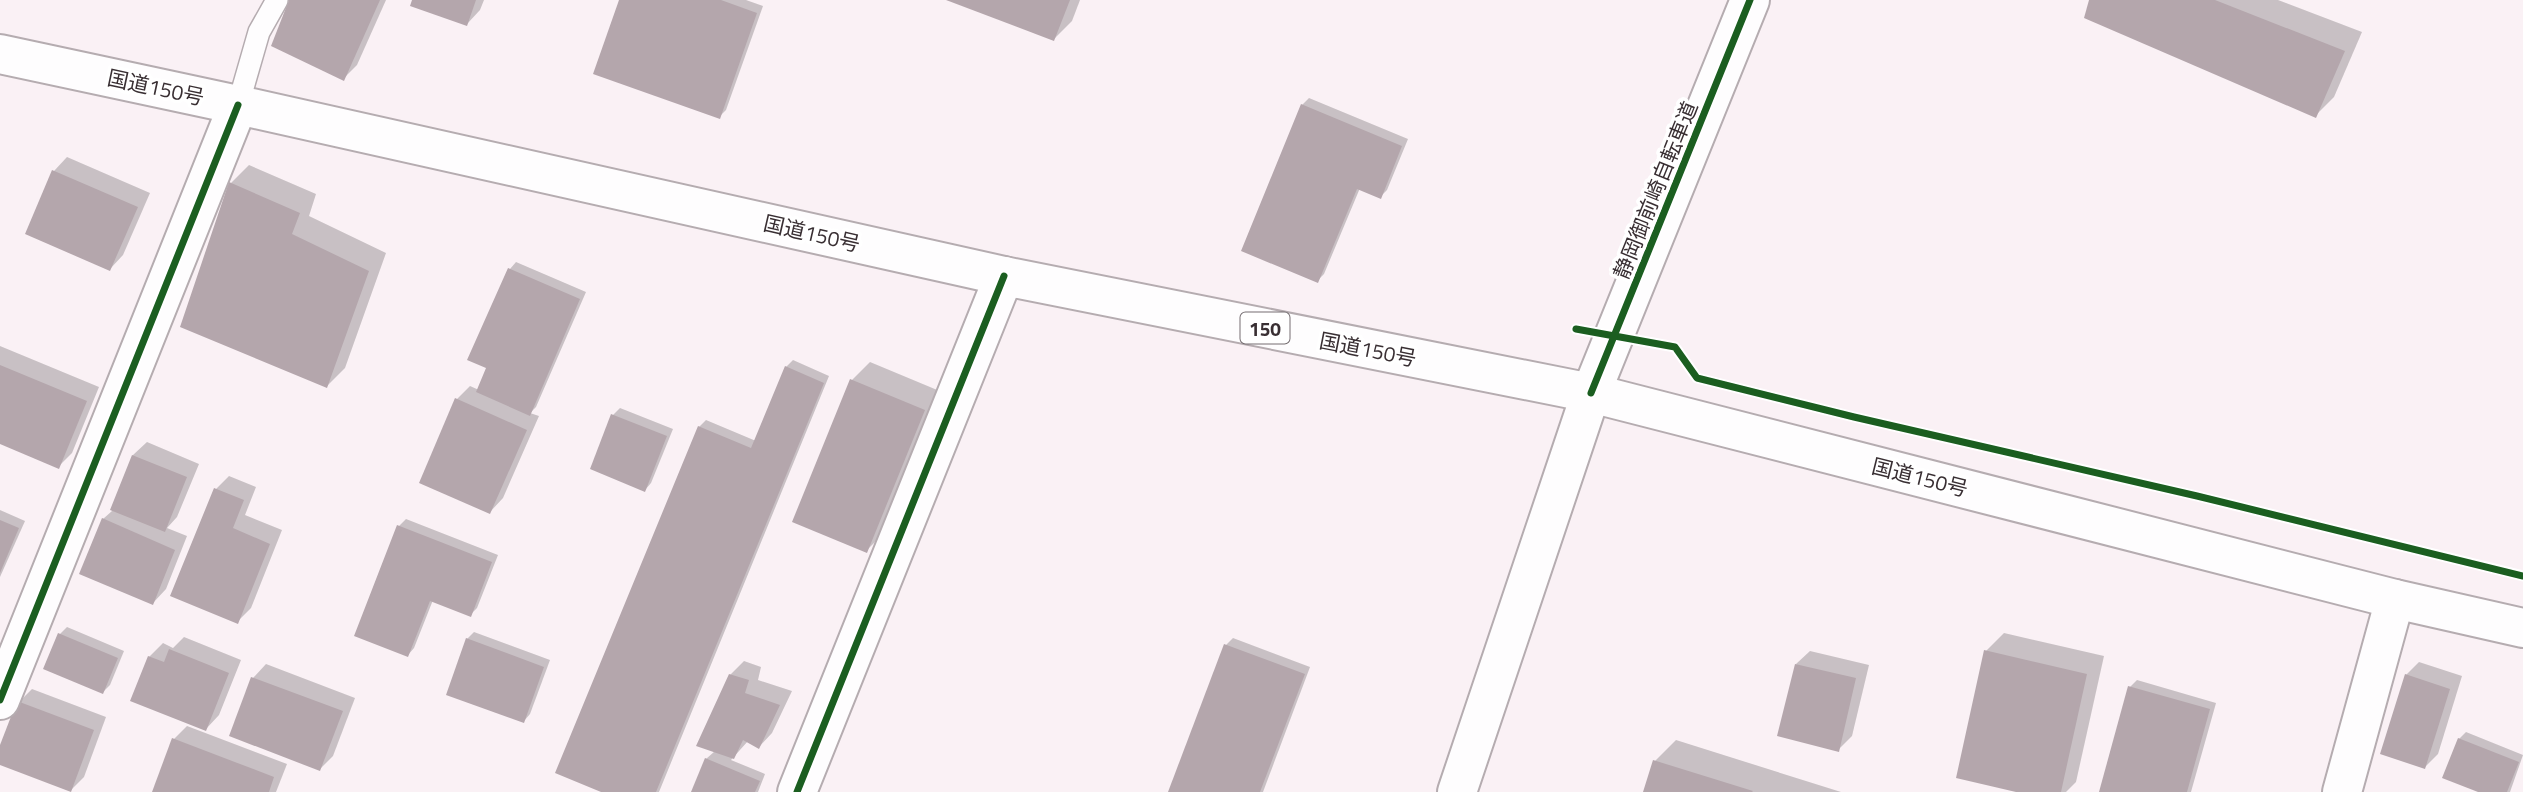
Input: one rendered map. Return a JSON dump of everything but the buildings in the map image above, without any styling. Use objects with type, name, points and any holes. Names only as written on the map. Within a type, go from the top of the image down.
[{"type":"main road","name":"静岡御前崎自転車道","points":[[1457,792],[1591,393],[1750,0]]},
{"type":"main road","name":"国道150号","points":[[0,54],[1004,276],[1591,393],[2395,598],[2523,628]]},
{"type":"main road","points":[[0,700],[238,105]]},
{"type":"main road","points":[[797,792],[1004,276]]},
{"type":"main road","points":[[2342,792],[2395,598]]},
{"type":"lane","points":[[238,105],[259,32],[277,0]]},
{"type":"cycle path","points":[[1591,393],[1750,0]]},
{"type":"cycle path","points":[[0,700],[238,105]]},
{"type":"cycle path","points":[[797,792],[1004,276]]},
{"type":"cycle path","points":[[1576,329],[1675,347],[1697,378],[2523,576]]}]
